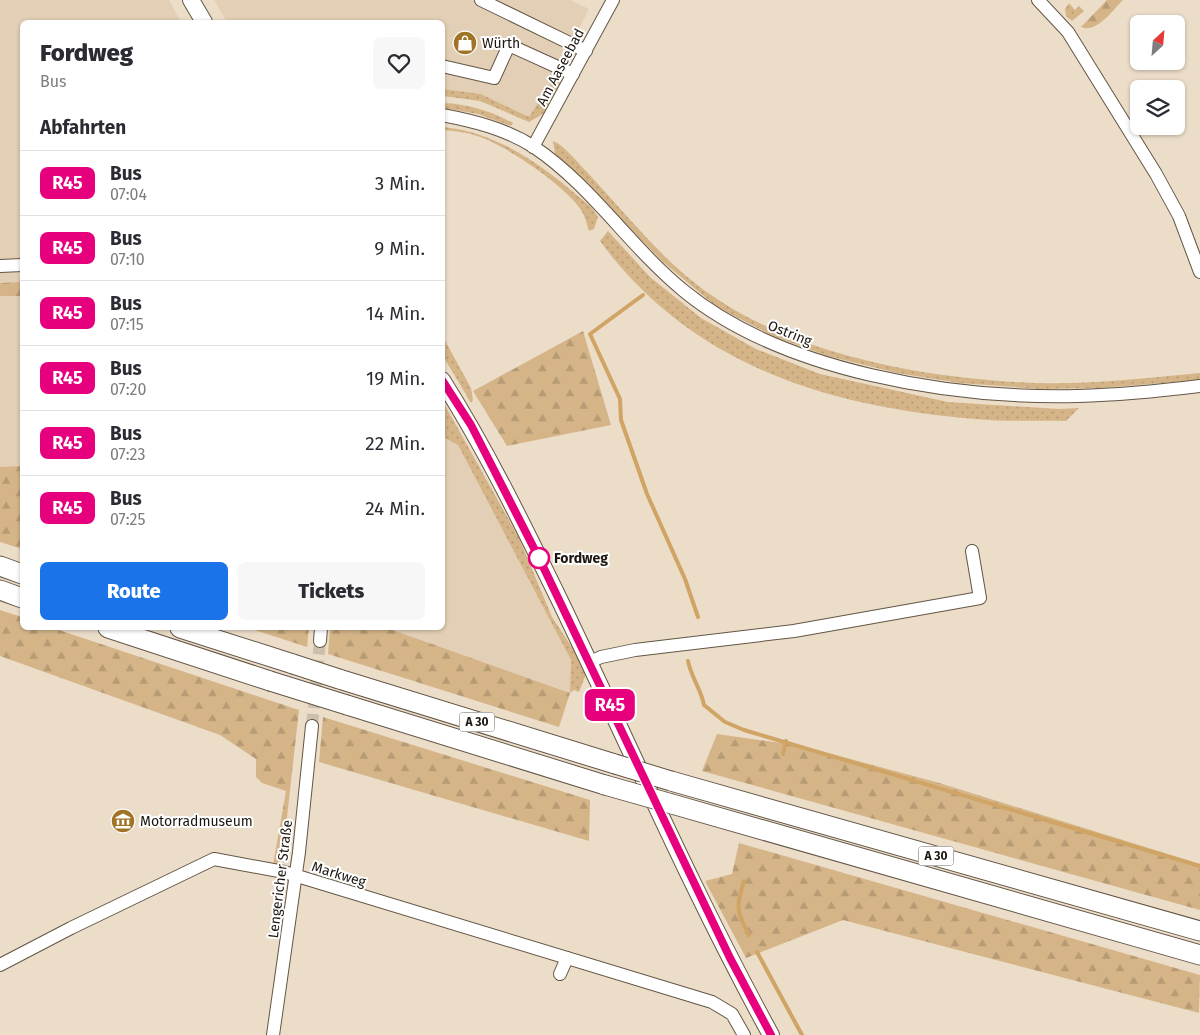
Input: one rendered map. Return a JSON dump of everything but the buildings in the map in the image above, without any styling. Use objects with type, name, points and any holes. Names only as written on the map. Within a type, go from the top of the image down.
[{"type":"highway","points":[[0,566],[20,573]]},
{"type":"highway","points":[[0,590],[20,597]]},
{"type":"highway","name":"A 30","points":[[114,630],[270,681],[605,784],[1200,955]]},
{"type":"highway","name":"A 30","points":[[186,630],[671,781],[1200,931]]},
{"type":"main road","points":[[192,0],[203,20]]},
{"type":"main road","points":[[445,385],[471,425],[590,662],[730,958],[771,1035]]},
{"type":"street","points":[[481,0],[586,51]]},
{"type":"street","name":"Am Aaseebad","points":[[533,147],[613,0]]},
{"type":"street","points":[[1038,0],[1068,32],[1156,174],[1179,216],[1200,272]]},
{"type":"street","points":[[445,67],[494,78],[509,45],[573,74]]},
{"type":"street","name":"Ostring","points":[[445,116],[484,124],[533,147],[559,167],[610,216],[657,267],[711,312],[775,345],[811,358],[847,369],[921,385],[1006,394],[1078,396],[1200,386]]},
{"type":"street","points":[[0,266],[20,265]]},
{"type":"street","points":[[590,662],[601,657],[635,650],[794,631],[980,598],[972,551]]},
{"type":"street","points":[[320,642],[322,630]]},
{"type":"street","name":"Lengericher Straße","points":[[273,1035],[296,876],[312,726]]},
{"type":"street","name":"Markweg","points":[[0,965],[107,910],[214,859],[284,872],[712,1002],[732,1014],[744,1035]]},
{"type":"street","points":[[560,974],[567,958]]},
{"type":"shaded area","points":[[0,0],[169,0],[180,20],[20,20],[20,511],[0,505]]},
{"type":"shaded area","points":[[214,0],[571,0],[589,9],[556,75],[529,117],[481,94],[445,89],[445,20],[226,20]]},
{"type":"shaded area","points":[[445,438],[458,445],[571,660],[570,693],[393,630],[445,630]]},
{"type":"green space","points":[[1107,0],[1123,0],[1098,24],[1087,28],[1081,27]]},
{"type":"green space","points":[[1069,3],[1075,10],[1079,6],[1084,11],[1072,21],[1066,16],[1065,9]]},
{"type":"green space","points":[[556,75],[563,85],[548,111],[529,122],[480,101],[445,96],[445,89],[481,94],[529,117]]},
{"type":"green space","points":[[445,103],[479,109],[513,123],[511,126],[478,114],[445,108]]},
{"type":"green space","points":[[445,127],[465,131],[505,145],[559,180],[592,208],[598,217],[594,229],[589,231],[582,212],[573,200],[534,167],[489,140],[460,132],[445,130]]},
{"type":"green space","points":[[553,141],[570,154],[647,238],[685,275],[721,302],[762,324],[805,342],[850,356],[897,367],[989,380],[1075,383],[1200,373],[1200,380],[1100,388],[1040,389],[959,383],[897,373],[828,356],[775,337],[717,307],[663,262],[555,154]]},
{"type":"green space","points":[[608,231],[650,277],[701,318],[756,349],[820,374],[948,402],[1059,409],[1079,408],[1066,421],[986,420],[920,413],[867,404],[816,390],[766,372],[720,349],[676,319],[636,284],[600,241]]},
{"type":"green space","points":[[20,282],[20,296],[0,296],[0,283]]},
{"type":"green space","points":[[583,331],[611,425],[507,446],[473,391]]},
{"type":"green space","points":[[445,341],[471,388],[473,400],[471,403],[445,359]]},
{"type":"green space","points":[[445,405],[519,538],[552,617],[577,655],[586,674],[579,692],[574,690],[570,693],[571,660],[458,445],[445,438]]},
{"type":"green space","points":[[20,466],[20,548],[0,542],[0,467]]},
{"type":"green space","points":[[0,610],[20,616],[20,630],[59,630],[299,710],[282,862],[273,865],[286,791],[262,783],[256,777],[256,759],[220,735],[0,656]]},
{"type":"green space","points":[[255,630],[309,630],[307,647]]},
{"type":"green space","points":[[330,630],[393,630],[570,693],[559,727],[328,654]]},
{"type":"green space","points":[[323,717],[590,800],[589,841],[319,762]]},
{"type":"green space","points":[[717,734],[802,746],[936,782],[1200,864],[1200,910],[702,771]]},
{"type":"green space","points":[[739,843],[1200,975],[1199,1013],[843,920],[746,958],[705,881],[732,874]]},
{"type":"waterway","points":[[643,295],[590,334],[620,399],[621,420],[647,494],[685,579],[698,617]]},
{"type":"waterway","points":[[688,661],[704,705],[725,722],[744,730],[1200,866]]},
{"type":"waterway","points":[[783,754],[786,741]]},
{"type":"waterway","points":[[744,881],[739,908],[749,935]]},
{"type":"waterway","points":[[757,952],[802,1035]]},
{"type":"tunnel","points":[[312,726],[320,641]]},
{"type":"bus line","name":"R45","points":[[445,385],[471,425],[539,558],[730,958],[771,1035]]},
{"type":"place","name":"Würth","points":[[465,43]]},
{"type":"place","name":"Fordweg","points":[[539,558]]},
{"type":"place","name":"Motorradmuseum","points":[[123,821]]}]
